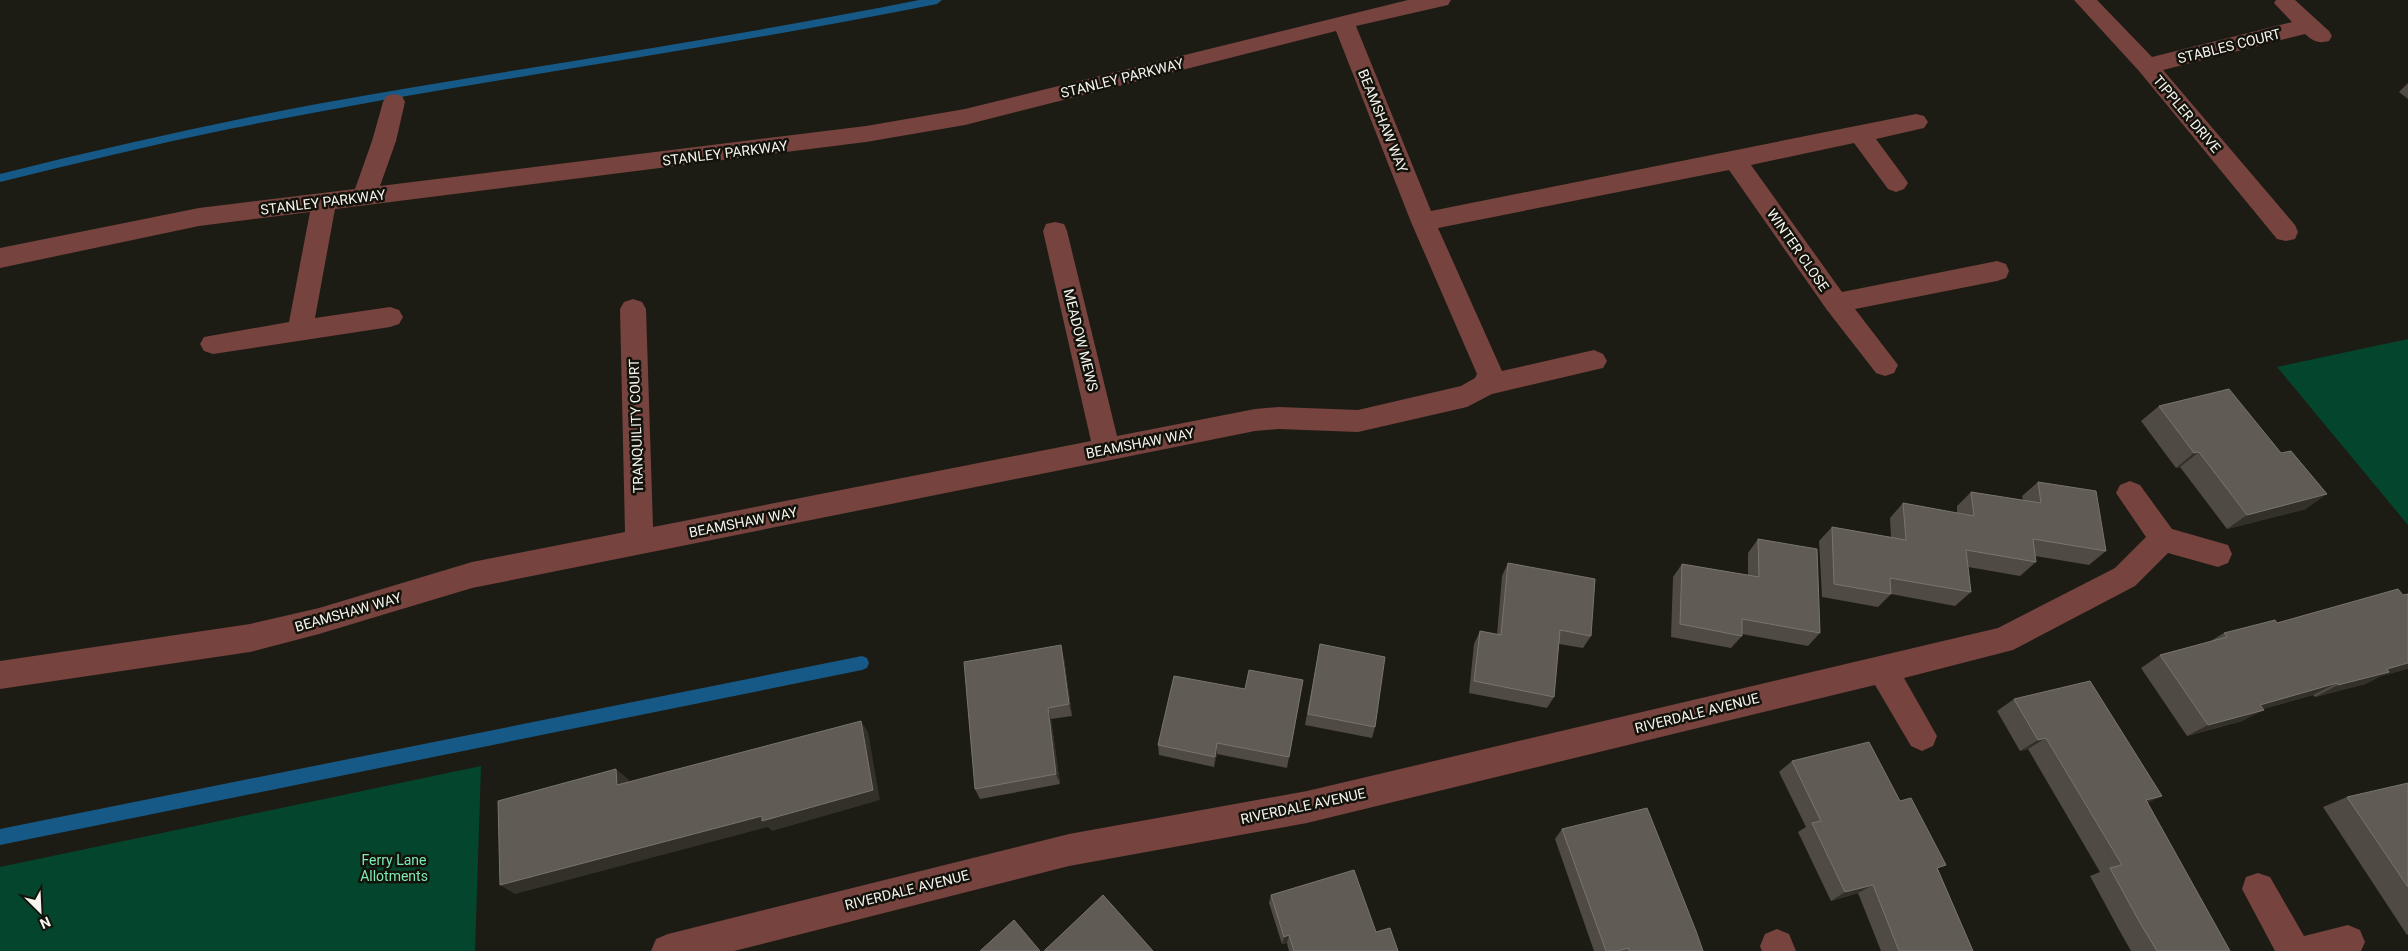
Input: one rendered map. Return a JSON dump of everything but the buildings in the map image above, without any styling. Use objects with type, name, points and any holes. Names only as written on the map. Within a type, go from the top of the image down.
[{"type":"street","name":"STANLEY PARKWAY","points":[[0,258],[199,217],[866,134],[965,117],[1343,22],[1440,0]]},
{"type":"street","name":"TIPPLER DRIVE","points":[[2085,0],[2147,66],[2286,232]]},
{"type":"street","name":"STABLES COURT","points":[[2147,66],[2317,32],[2285,3]]},
{"type":"street","name":"BEAMSHAW WAY","points":[[1343,22],[1424,222],[1490,374],[1486,385]]},
{"type":"street","points":[[364,196],[384,142],[394,102]]},
{"type":"street","points":[[1424,222],[1916,122]]},
{"type":"street","points":[[1860,134],[1896,183]]},
{"type":"street","name":"WINTER CLOSE","points":[[1735,160],[1836,303],[1997,271]]},
{"type":"street","points":[[300,330],[324,201]]},
{"type":"street","name":"MEADOW MEWS","points":[[1055,231],[1107,450]]},
{"type":"street","points":[[1836,303],[1885,365]]},
{"type":"street","name":"TRANQUILITY COURT","points":[[633,309],[639,542]]},
{"type":"street","points":[[213,344],[390,317]]},
{"type":"street","name":"BEAMSHAW WAY","points":[[0,675],[250,638],[319,621],[472,575],[1255,420],[1279,418],[1358,421],[1467,396],[1486,385],[1594,361]]},
{"type":"street","points":[[2130,493],[2163,539],[2218,554]]},
{"type":"street","name":"RIVERDALE AVENUE","points":[[668,951],[722,944],[1069,850],[1308,807],[2003,640],[2125,576],[2163,539]]},
{"type":"street","points":[[1882,669],[1922,736]]},
{"type":"street","points":[[2258,889],[2294,951]]},
{"type":"street","points":[[2308,951],[2348,942]]},
{"type":"green space","points":[[2408,339],[2408,525],[2277,367]]},
{"type":"green space","name":"Ferry Lane Allotments","points":[[481,766],[475,951],[0,951],[0,867]]},
{"type":"waterway","points":[[0,178],[171,137],[317,108],[760,34],[937,0]]},
{"type":"waterway","points":[[0,837],[862,663]]}]
